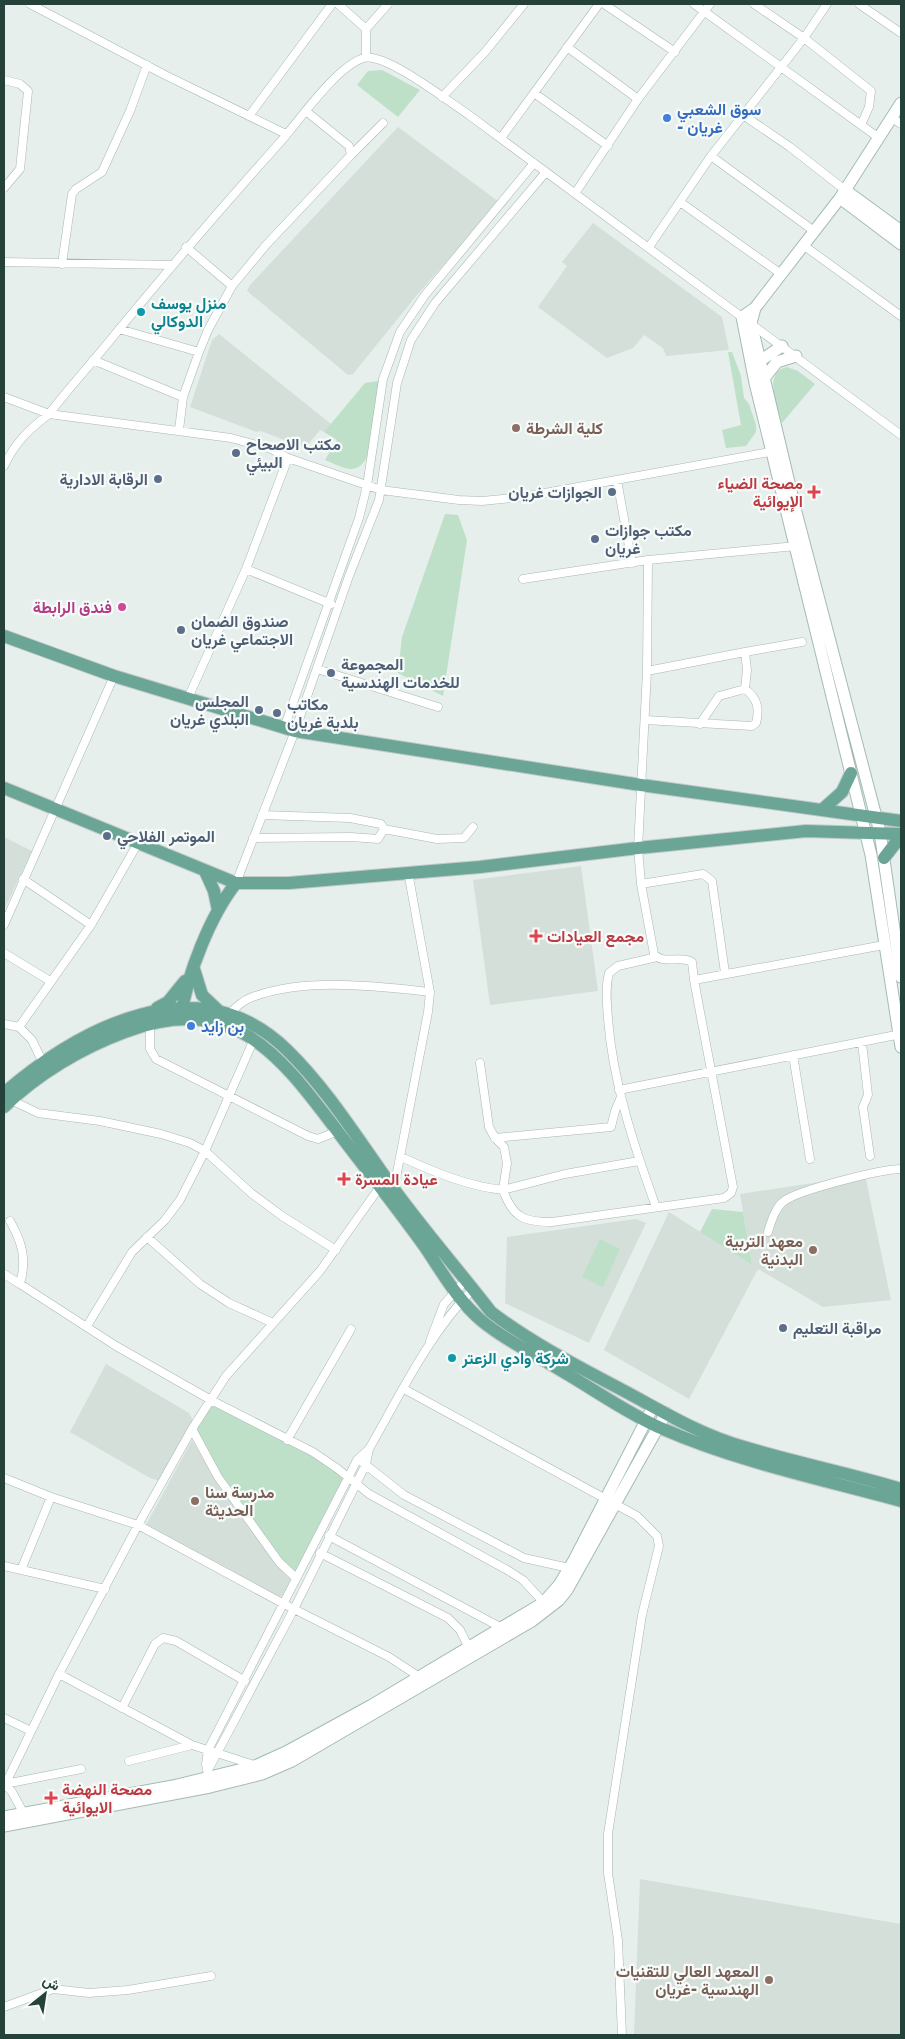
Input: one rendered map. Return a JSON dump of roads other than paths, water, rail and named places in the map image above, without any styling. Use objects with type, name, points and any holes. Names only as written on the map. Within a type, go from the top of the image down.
[{"type":"main road","points":[[901,102],[897,121],[879,138],[843,194],[747,320],[752,368],[777,450],[880,832],[898,974],[901,1047]]},
{"type":"main road","points":[[843,194],[901,232]]},
{"type":"main road","points":[[843,194],[901,244]]},
{"type":"main road","points":[[747,320],[765,377],[796,546],[865,832],[874,874],[884,945],[898,974]]},
{"type":"main road","points":[[752,368],[760,360],[782,346]]},
{"type":"main road","points":[[765,377],[777,362],[796,356]]},
{"type":"main road","points":[[4,636],[114,676],[289,730],[640,785],[901,821]]},
{"type":"main road","points":[[823,810],[842,792],[850,773]]},
{"type":"main road","points":[[4,788],[236,883],[289,883],[499,865],[638,848],[806,831],[880,832],[901,835],[884,858]]},
{"type":"main road","points":[[806,831],[808,808]]},
{"type":"main road","points":[[205,871],[214,891],[218,910]]},
{"type":"main road","points":[[186,1013],[185,991],[193,970],[218,910],[236,883]]},
{"type":"main road","points":[[193,970],[202,995],[225,1013],[266,1033],[286,1049],[310,1075],[394,1188],[491,1312],[507,1324],[653,1407],[709,1434],[901,1502]]},
{"type":"main road","points":[[6,1100],[45,1067],[85,1050],[150,1017],[168,1002],[193,970]]},
{"type":"main road","points":[[150,1017],[186,1013],[225,1013]]},
{"type":"main road","points":[[186,1013],[234,1028],[254,1039],[280,1059],[338,1131],[458,1295],[482,1321],[523,1348],[660,1428],[718,1451],[799,1466],[901,1489]]},
{"type":"main road","points":[[4,1817],[209,1778],[262,1774],[292,1761],[546,1606],[567,1590],[653,1407]]},
{"type":"main road","points":[[471,1651],[502,1628],[546,1606],[610,1502],[660,1428],[666,1413]]},
{"type":"main road","points":[[4,1826],[255,1766],[286,1752],[422,1680]]},
{"type":"street","points":[[30,4],[147,66],[286,134]]},
{"type":"street","points":[[249,116],[332,4]]},
{"type":"street","points":[[338,4],[366,29]]},
{"type":"street","points":[[366,57],[366,29],[388,4]]},
{"type":"street","points":[[442,97],[485,52],[524,4]]},
{"type":"street","points":[[501,138],[599,4]]},
{"type":"street","points":[[604,4],[675,52]]},
{"type":"street","points":[[694,4],[879,138]]},
{"type":"street","points":[[576,192],[638,99],[710,4]]},
{"type":"street","points":[[754,4],[804,38],[871,90],[869,107],[861,125]]},
{"type":"street","points":[[649,248],[711,156],[804,38],[828,4]]},
{"type":"street","points":[[859,4],[901,33]]},
{"type":"street","points":[[567,47],[614,84],[638,99]]},
{"type":"street","points":[[4,466],[13,447],[25,432],[49,414],[186,247],[307,112],[329,83],[349,64],[366,57],[387,62],[410,75],[501,138],[901,435]]},
{"type":"street","points":[[62,264],[72,194],[76,189],[102,172],[130,111],[147,66]]},
{"type":"street","points":[[4,80],[20,84],[28,90],[20,169],[4,188]]},
{"type":"street","points":[[534,93],[608,146]]},
{"type":"street","points":[[307,112],[349,146],[351,155]]},
{"type":"street","points":[[743,115],[790,147],[843,194]]},
{"type":"street","points":[[179,430],[183,397],[199,352],[208,330],[232,286],[266,245],[383,123]]},
{"type":"street","points":[[711,156],[814,231]]},
{"type":"street","points":[[236,883],[262,815],[328,603],[359,518],[367,486],[383,379],[400,332],[425,296],[534,163]]},
{"type":"street","points":[[289,730],[317,669],[381,490],[402,364],[411,340],[435,303],[546,172]]},
{"type":"street","points":[[680,202],[781,274]]},
{"type":"street","points":[[803,245],[901,316]]},
{"type":"street","points":[[186,247],[232,286]]},
{"type":"street","points":[[4,262],[171,265]]},
{"type":"street","points":[[425,296],[435,303]]},
{"type":"street","points":[[120,329],[199,352]]},
{"type":"street","points":[[93,360],[183,397]]},
{"type":"street","points":[[4,397],[49,414],[231,438],[271,449],[288,458],[367,486],[381,490],[437,498],[497,500],[777,450]]},
{"type":"street","points":[[188,698],[246,568],[288,458]]},
{"type":"street","points":[[617,480],[632,563]]},
{"type":"street","points":[[523,579],[648,560],[796,546]]},
{"type":"street","points":[[480,1063],[486,1115],[495,1138],[504,1148],[507,1163],[503,1190],[507,1202],[518,1216],[524,1220],[552,1222],[724,1198],[731,1193],[733,1187],[692,962],[687,959],[661,960],[654,954],[641,884],[638,848],[645,720],[648,560]]},
{"type":"street","points":[[246,568],[339,606]]},
{"type":"street","points":[[646,670],[802,642]]},
{"type":"street","points":[[744,689],[747,670],[745,652]]},
{"type":"street","points":[[317,669],[438,707]]},
{"type":"street","points":[[4,925],[114,676]]},
{"type":"street","points":[[645,720],[752,726],[756,723],[757,704],[753,696],[744,689]]},
{"type":"street","points":[[700,724],[719,696],[744,689]]},
{"type":"street","points":[[262,815],[350,818],[381,824],[384,830]]},
{"type":"street","points":[[384,830],[437,839],[464,838],[473,827]]},
{"type":"street","points":[[253,838],[351,837],[378,839],[384,830]]},
{"type":"street","points":[[19,1027],[91,925],[138,843]]},
{"type":"street","points":[[394,1188],[430,992],[408,872]]},
{"type":"street","points":[[641,884],[703,874],[708,876],[712,882],[725,973]]},
{"type":"street","points":[[23,879],[91,925]]},
{"type":"street","points":[[694,980],[884,945]]},
{"type":"street","points":[[4,953],[50,981]]},
{"type":"street","points":[[656,957],[618,966],[609,973],[607,1007],[610,1045],[620,1094],[639,1162],[656,1207]]},
{"type":"street","points":[[225,1013],[249,998],[274,991],[313,987],[352,986],[430,992]]},
{"type":"street","points":[[150,1017],[150,1049],[156,1059],[318,1139],[338,1131]]},
{"type":"street","points":[[4,1024],[19,1027],[32,1040],[45,1067]]},
{"type":"street","points":[[620,1094],[793,1055],[900,1035]]},
{"type":"street","points":[[87,1326],[132,1252],[165,1220],[180,1200],[205,1151],[254,1039]]},
{"type":"street","points":[[862,1043],[868,1094],[863,1107],[870,1156]]},
{"type":"street","points":[[793,1055],[810,1159]]},
{"type":"street","points":[[495,1138],[611,1128],[620,1094]]},
{"type":"street","points":[[6,1100],[38,1113],[100,1121],[174,1137],[205,1151],[251,1193],[282,1216],[336,1250]]},
{"type":"street","points":[[401,1158],[437,1173],[480,1187],[503,1190],[565,1174],[639,1162]]},
{"type":"street","points":[[768,1232],[773,1216],[784,1201],[820,1187],[871,1174],[901,1169]]},
{"type":"street","points":[[4,1785],[59,1674],[138,1525],[192,1429],[226,1376],[296,1299],[336,1250],[379,1188]]},
{"type":"street","points":[[10,1221],[21,1241],[24,1252],[24,1271],[20,1284]]},
{"type":"street","points":[[147,1237],[200,1284],[229,1304],[273,1323]]},
{"type":"street","points":[[4,1274],[116,1346],[211,1400],[325,1460],[355,1484],[386,1504],[509,1570],[523,1580],[546,1606]]},
{"type":"street","points":[[428,1348],[436,1320],[470,1284]]},
{"type":"street","points":[[209,1778],[206,1764],[208,1750],[357,1460],[369,1449],[458,1295],[470,1284]]},
{"type":"street","points":[[286,1440],[351,1329]]},
{"type":"street","points":[[404,1389],[637,1516],[657,1536],[659,1546],[642,1615],[608,1834],[608,1873],[618,1940],[622,2035]]},
{"type":"street","points":[[192,1429],[218,1477],[279,1562],[296,1578]]},
{"type":"street","points":[[209,1778],[218,1753],[294,1609],[366,1464],[369,1449]]},
{"type":"street","points":[[357,1460],[366,1464],[404,1496],[524,1558],[569,1568]]},
{"type":"street","points":[[4,1478],[51,1497],[138,1525],[284,1604],[389,1657],[422,1680]]},
{"type":"street","points":[[21,1570],[51,1497]]},
{"type":"street","points":[[329,1536],[502,1628]]},
{"type":"street","points":[[320,1554],[448,1618],[456,1624],[471,1651]]},
{"type":"street","points":[[4,1566],[104,1589]]},
{"type":"street","points":[[122,1708],[155,1644],[163,1638],[176,1641],[245,1681]]},
{"type":"street","points":[[59,1674],[192,1745],[255,1766]]},
{"type":"street","points":[[4,1718],[31,1731]]},
{"type":"street","points":[[129,1761],[192,1745]]},
{"type":"street","points":[[4,1785],[81,1769]]},
{"type":"street","points":[[4,1785],[24,1814]]},
{"type":"street","points":[[4,2007],[54,1989],[89,1993],[128,1990],[211,1976]]},
{"type":"place","name":"سوق الشعبي - غريان","points":[[667,118]]},
{"type":"place","name":"منزل يوسف الدوكالي","points":[[141,312]]},
{"type":"place","name":"كلية الشرطة","points":[[516,428]]},
{"type":"place","name":"مكتب الاصحاح البيئي","points":[[236,453]]},
{"type":"place","name":"الرقابة الادارية","points":[[158,479]]},
{"type":"place","name":"الجوازات غريان","points":[[612,492]]},
{"type":"place","name":"مصحة الضياء الإيوائية","points":[[814,492]]},
{"type":"place","name":"مكتب جوازات غريان","points":[[595,539]]},
{"type":"place","name":"فندق الرابطة","points":[[122,607]]},
{"type":"place","name":"صندوق الضمان الاجتماعي غريان","points":[[181,630]]},
{"type":"place","name":"المجموعة للخدمات الهندسية","points":[[331,673]]},
{"type":"place","name":"المجلس البلدي غريان","points":[[259,710]]},
{"type":"place","name":"مكاتب بلدية غريان","points":[[277,713]]},
{"type":"place","name":"الموتمر الفلاحي","points":[[107,836]]},
{"type":"place","name":"مجمع العيادات","points":[[536,936]]},
{"type":"place","name":"بن زايد","points":[[191,1026]]},
{"type":"place","name":"عيادة المسرة","points":[[344,1179]]},
{"type":"place","name":"معهد التربية البدنية","points":[[813,1250]]},
{"type":"place","name":"مراقبة التعليم","points":[[783,1328]]},
{"type":"place","name":"شركة وادي الزعتر","points":[[452,1358]]},
{"type":"place","name":"مدرسة سنا الحديثة","points":[[195,1501]]},
{"type":"place","name":"مصحة النهضة الايوائية","points":[[51,1798]]},
{"type":"place","name":"المعهد العالي للتقنيات الهندسية -غريان","points":[[769,1980]]}]
